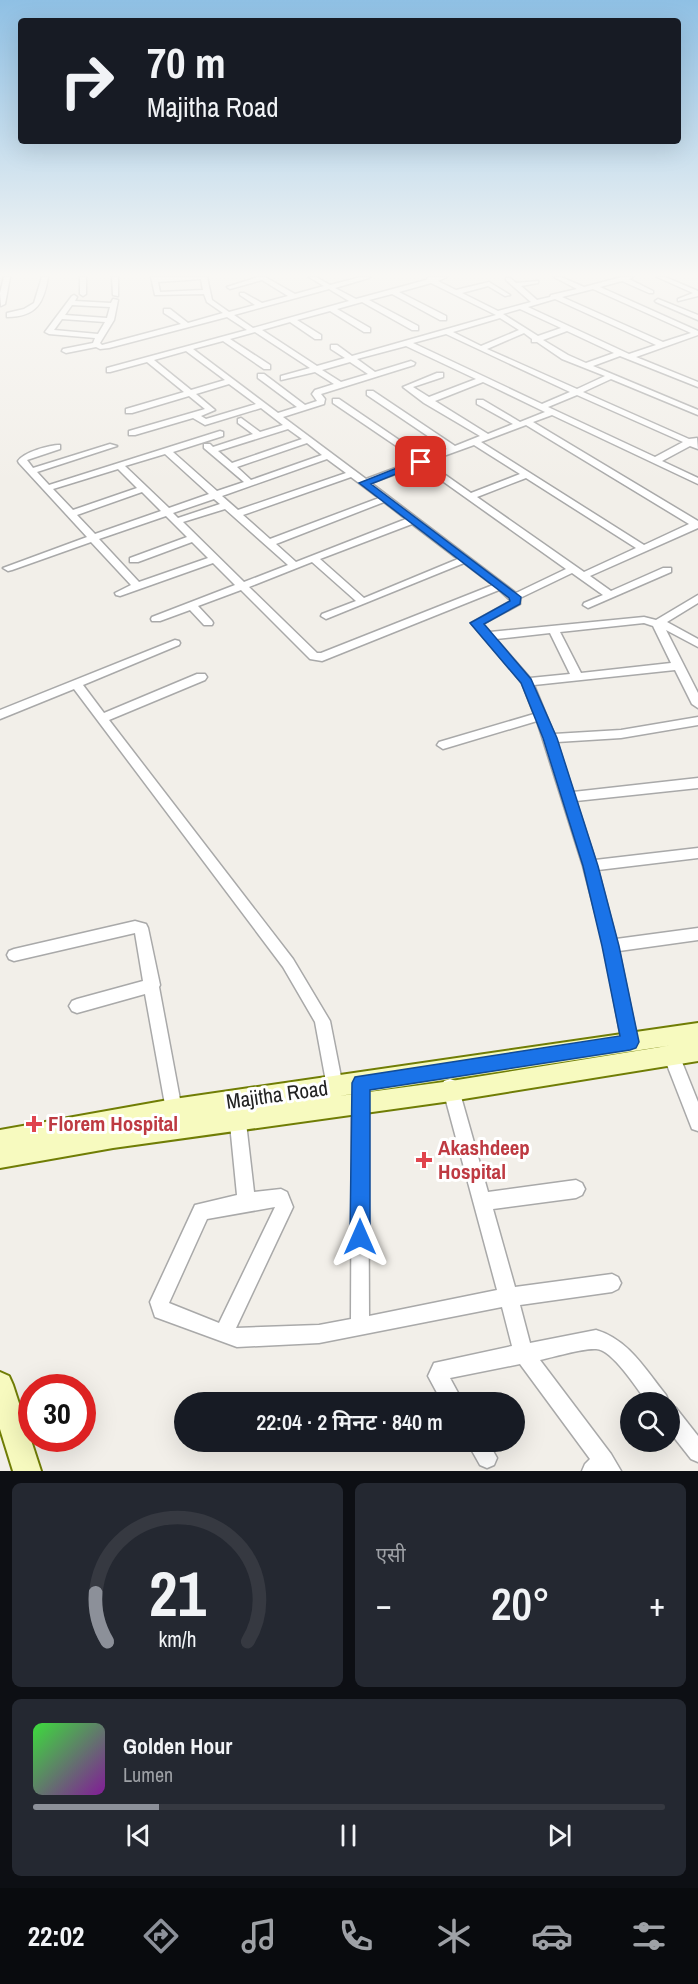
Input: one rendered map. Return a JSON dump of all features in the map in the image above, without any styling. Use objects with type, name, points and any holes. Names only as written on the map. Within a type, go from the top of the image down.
[{"type":"main road","name":"Majitha Road","points":[[0,1141],[174,1110],[236,1111],[668,1046],[698,1032]]},
{"type":"main road","name":"Majitha Road","points":[[448,1080],[630,1042],[698,1051]]},
{"type":"main road","name":"Majitha Road","points":[[0,1157],[113,1137],[236,1111],[335,1086],[361,1092]]},
{"type":"main road","points":[[0,1385],[27,1471]]},
{"type":"street","points":[[66,351],[93,346]]},
{"type":"street","points":[[110,370],[196,346]]},
{"type":"street","points":[[235,346],[267,367]]},
{"type":"street","points":[[278,346],[340,385]]},
{"type":"street","points":[[284,378],[396,346]]},
{"type":"street","points":[[412,346],[698,481]]},
{"type":"street","points":[[474,346],[576,393],[695,442]]},
{"type":"street","points":[[481,349],[489,346]]},
{"type":"street","points":[[546,346],[585,366],[698,413]]},
{"type":"street","points":[[606,346],[698,385]]},
{"type":"street","points":[[629,357],[661,346]]},
{"type":"street","points":[[334,347],[375,375]]},
{"type":"street","points":[[187,348],[515,597]]},
{"type":"street","points":[[585,366],[620,352]]},
{"type":"street","points":[[132,433],[212,410],[148,358]]},
{"type":"street","points":[[277,416],[321,402],[316,393],[411,363]]},
{"type":"street","points":[[440,375],[407,387],[487,437]]},
{"type":"street","points":[[261,376],[304,408]]},
{"type":"street","points":[[542,407],[610,377]]},
{"type":"street","points":[[427,400],[484,379]]},
{"type":"street","points":[[129,411],[231,381]]},
{"type":"street","points":[[370,393],[455,450]]},
{"type":"street","points":[[336,401],[610,595]]},
{"type":"street","points":[[480,402],[524,424],[697,525]]},
{"type":"street","points":[[196,416],[205,422],[262,405]]},
{"type":"street","points":[[364,483],[552,412]]},
{"type":"street","points":[[241,421],[259,435]]},
{"type":"street","points":[[212,450],[288,426]]},
{"type":"street","points":[[47,488],[220,434]]},
{"type":"street","points":[[200,440],[251,484]]},
{"type":"street","points":[[231,466],[308,440]]},
{"type":"street","points":[[475,442],[644,549]]},
{"type":"street","points":[[656,461],[695,442]]},
{"type":"street","points":[[32,471],[113,446]]},
{"type":"street","points":[[57,447],[22,459],[138,587]]},
{"type":"street","points":[[166,450],[295,566]]},
{"type":"street","points":[[8,568],[327,456]]},
{"type":"street","points":[[118,465],[216,558],[311,655],[317,657],[385,633],[499,586]]},
{"type":"street","points":[[237,514],[351,474]]},
{"type":"street","points":[[471,496],[527,475]]},
{"type":"street","points":[[71,514],[143,489]]},
{"type":"street","points":[[269,543],[384,499]]},
{"type":"street","points":[[178,522],[227,505]]},
{"type":"street","points":[[156,619],[413,520]]},
{"type":"street","points":[[515,597],[644,549],[697,525]]},
{"type":"street","points":[[134,560],[195,538]]},
{"type":"street","points":[[120,593],[216,558]]},
{"type":"street","points":[[314,559],[363,602]]},
{"type":"street","points":[[326,616],[466,559]]},
{"type":"street","points":[[588,604],[667,570]]},
{"type":"street","points":[[515,597],[516,602],[477,622],[526,682],[550,738],[590,866],[611,946],[630,1042]]},
{"type":"street","points":[[659,623],[698,598]]},
{"type":"street","points":[[192,606],[208,622]]},
{"type":"street","points":[[489,636],[644,620],[659,623],[698,644]]},
{"type":"street","points":[[659,623],[677,666],[698,704]]},
{"type":"street","points":[[554,630],[577,676]]},
{"type":"street","points":[[0,715],[175,643]]},
{"type":"street","points":[[526,682],[677,666]]},
{"type":"street","points":[[102,718],[201,677]]},
{"type":"street","points":[[76,684],[288,963],[322,1021],[335,1086]]},
{"type":"street","points":[[443,745],[541,716]]},
{"type":"street","points":[[550,738],[621,734],[698,721]]},
{"type":"street","points":[[568,797],[698,783]]},
{"type":"street","points":[[590,866],[698,853]]},
{"type":"street","points":[[14,955],[140,927],[143,931],[174,1110]]},
{"type":"street","points":[[611,946],[698,934]]},
{"type":"street","points":[[77,1006],[153,985]]},
{"type":"street","points":[[668,1046],[698,1124]]},
{"type":"street","points":[[448,1080],[524,1354],[602,1468]]},
{"type":"street","points":[[360,1327],[361,1092]]},
{"type":"street","points":[[236,1111],[246,1202]]},
{"type":"street","points":[[482,1202],[576,1189]]},
{"type":"street","points":[[224,1335],[284,1207],[281,1198],[246,1202],[201,1211],[159,1302],[162,1310],[224,1335],[237,1338],[294,1337],[360,1327],[508,1297],[612,1283]]},
{"type":"street","points":[[447,1392],[438,1376],[441,1370],[596,1339],[603,1340],[618,1350],[651,1392]]},
{"type":"street","points":[[680,1429],[698,1452]]},
{"type":"place","name":"Florem Hospital","points":[[34,1124]]},
{"type":"place","name":"Akashdeep Hospital","points":[[424,1160]]},
{"type":"route","points":[[360,1237],[361,1083],[630,1042],[611,946],[590,866],[550,738],[526,682],[477,623],[516,602],[515,597],[364,483],[421,462]]}]
